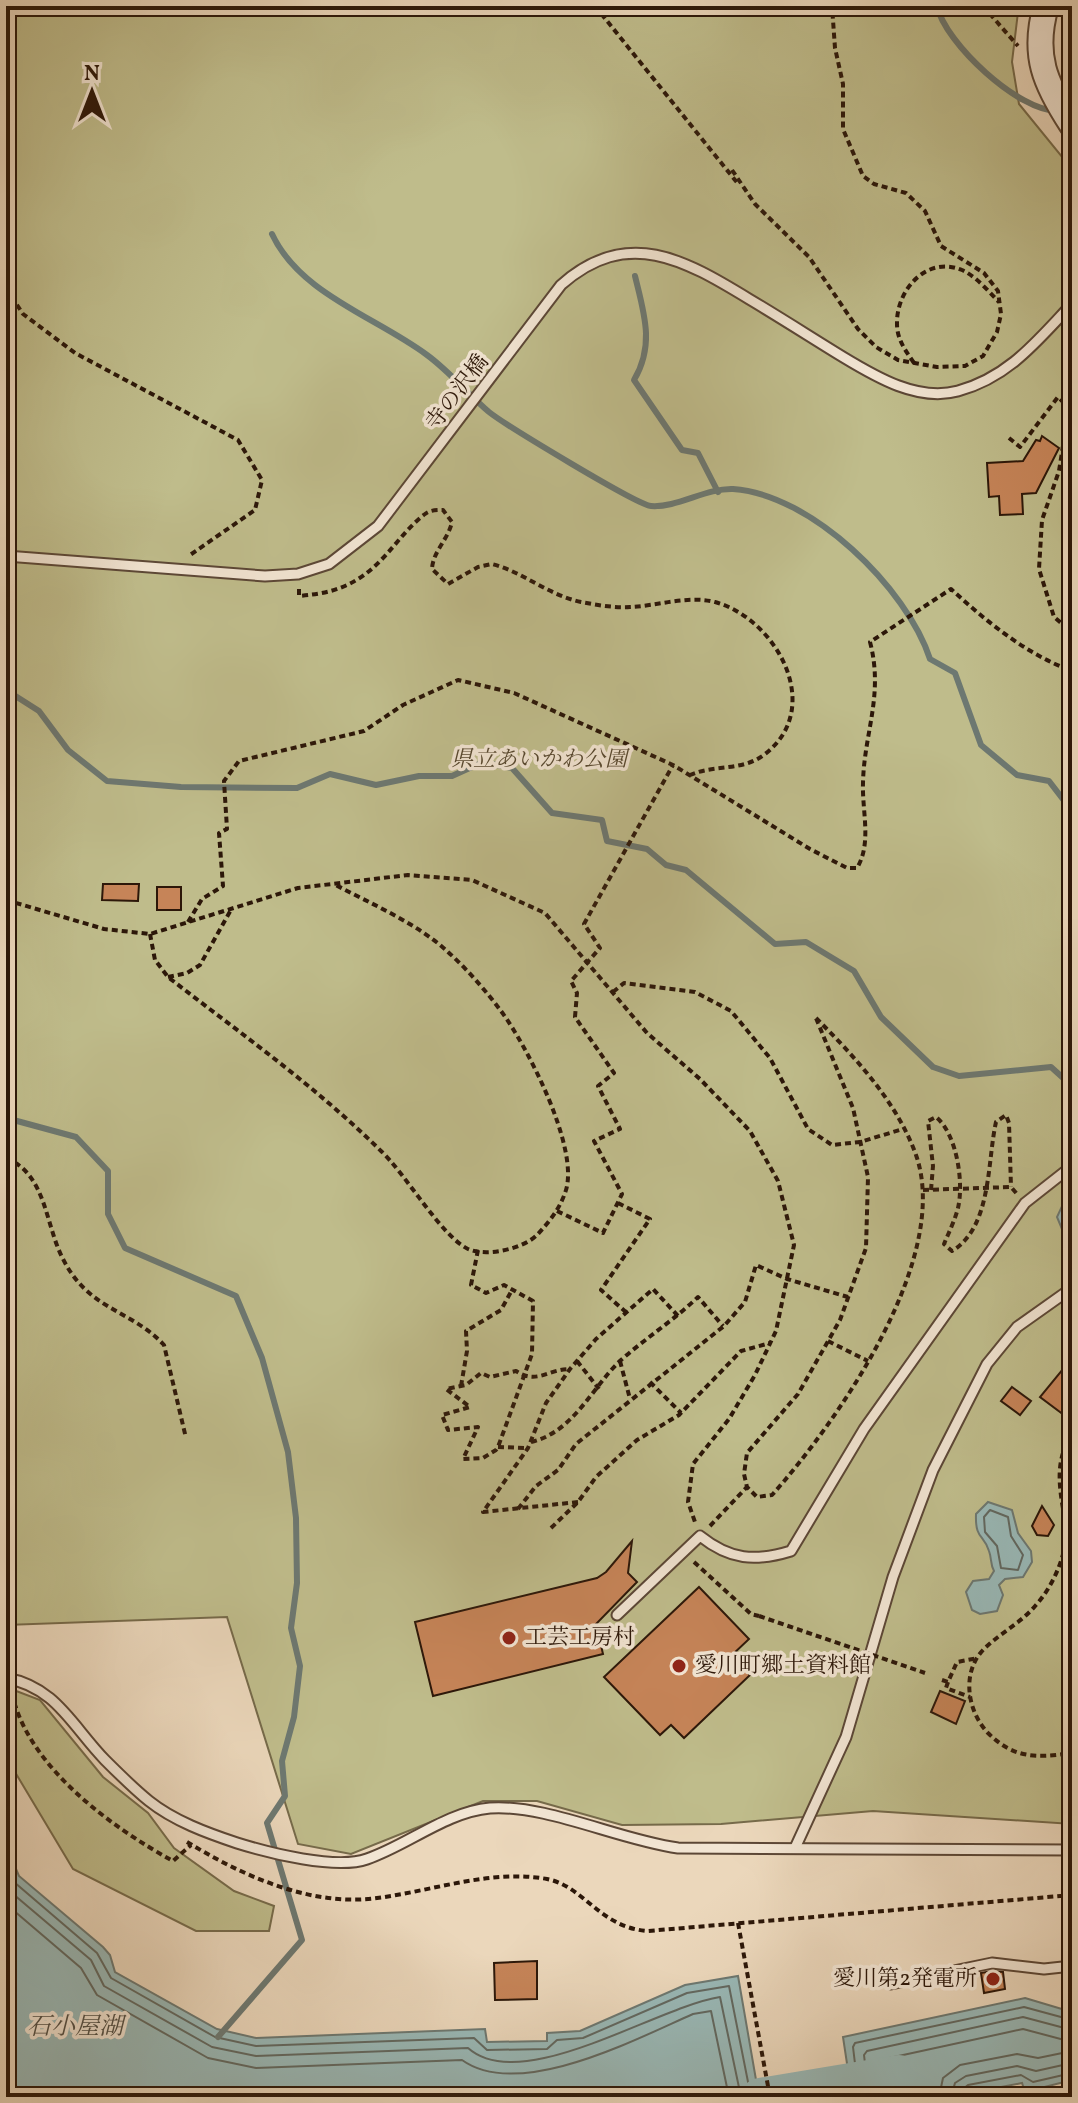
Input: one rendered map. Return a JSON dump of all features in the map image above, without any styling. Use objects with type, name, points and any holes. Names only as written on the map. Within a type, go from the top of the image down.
[{"type":"street","points":[[1046,6],[1039,31],[1040,65],[1071,124]]},
{"type":"lane","name":"寺の沢橋","points":[[6,556],[243,575],[298,574],[329,564],[378,526],[561,285],[586,266],[615,255],[649,253],[709,274],[895,385],[954,392],[1005,370],[1025,355],[1068,308]]},
{"type":"lane","points":[[617,1615],[700,1536],[715,1548],[739,1558],[766,1558],[791,1551],[864,1429],[1025,1203],[1072,1166]]},
{"type":"lane","points":[[795,1848],[846,1737],[893,1577],[933,1470],[987,1364],[1017,1327],[1072,1288]]},
{"type":"lane","points":[[8,1678],[36,1687],[57,1701],[104,1759],[151,1803],[208,1833],[251,1847],[338,1863],[355,1862],[465,1813],[509,1808],[642,1843],[678,1848],[1072,1850]]},
{"type":"lane","points":[[891,1984],[992,1963],[1044,1969],[1072,1966]]},
{"type":"path","points":[[595,6],[755,204],[809,257],[858,329],[876,347],[898,360],[937,367],[965,366],[983,356],[997,332],[998,291],[984,273],[941,246],[925,211],[906,193],[874,184],[863,176],[843,129],[843,84],[835,48],[832,6]]},
{"type":"path","points":[[983,6],[1007,37],[1040,65]]},
{"type":"path","points":[[732,170],[755,204]]},
{"type":"path","points":[[914,363],[900,343],[898,306],[907,287],[922,274],[939,267],[960,269],[978,281],[999,302]]},
{"type":"path","points":[[6,288],[23,314],[75,353],[238,440],[262,480],[255,510],[168,570]]},
{"type":"path","points":[[1009,438],[1020,447],[1058,397],[1069,408],[1059,471],[1042,520],[1039,569],[1054,617],[1072,632]]},
{"type":"path","points":[[298,574],[299,596],[326,593],[342,587],[387,558],[425,514],[443,510],[452,522],[449,534],[433,560],[432,569],[440,580],[448,584],[478,567],[492,564],[535,586],[601,605],[628,607],[695,600],[716,602],[748,619],[775,644],[792,675],[792,708],[781,739],[764,755],[745,765],[725,770],[703,770],[690,775]]},
{"type":"path","points":[[188,922],[202,899],[223,886],[219,833],[227,829],[224,781],[239,761],[364,731],[403,705],[458,680],[514,693],[673,765],[810,849],[847,868],[857,868],[866,854],[863,781],[874,716],[876,667],[870,642],[951,589],[982,617],[1043,660],[1072,671]]},
{"type":"path","points":[[557,1211],[603,1233],[622,1194],[594,1141],[620,1129],[598,1086],[614,1073],[575,1017],[577,993],[571,981],[590,964],[600,948],[584,924],[673,765]]},
{"type":"path","points":[[6,900],[104,929],[150,934],[298,888],[408,875],[472,880],[545,913],[647,1033],[700,1079],[750,1131],[778,1181],[794,1245],[787,1279],[770,1343],[729,1419],[693,1464],[688,1502],[700,1536],[747,1487]]},
{"type":"path","points":[[150,934],[155,960],[168,977],[304,1081],[382,1151],[428,1205],[446,1233],[470,1250],[503,1250],[530,1242],[557,1211],[567,1188],[565,1147],[542,1085],[502,1012],[447,951],[334,884]]},
{"type":"path","points":[[168,977],[187,973],[200,965],[232,908]]},
{"type":"path","points":[[613,992],[624,983],[695,992],[731,1011],[770,1058],[808,1129],[832,1145],[860,1142],[903,1129]]},
{"type":"path","points":[[816,1018],[891,1106],[916,1155],[923,1190],[919,1239],[894,1312],[868,1361],[802,1461],[772,1495],[757,1497],[747,1487],[744,1474],[747,1453],[798,1394],[828,1341],[866,1248],[868,1177],[860,1142],[853,1108],[816,1018]]},
{"type":"path","points":[[931,1190],[933,1166],[928,1121],[936,1117],[953,1144],[960,1189],[958,1206],[944,1244],[952,1251],[959,1247],[981,1217],[996,1122],[1006,1115],[1009,1123],[1011,1187],[1025,1203]]},
{"type":"path","points":[[6,1158],[18,1162],[31,1175],[62,1258],[78,1281],[102,1306],[153,1333],[164,1345],[171,1362],[186,1438]]},
{"type":"path","points":[[923,1190],[1011,1187]]},
{"type":"path","points":[[618,1203],[650,1219],[601,1290],[628,1314]]},
{"type":"path","points":[[478,1250],[471,1285],[486,1293],[504,1285],[533,1301],[532,1354],[524,1376],[498,1447],[483,1458],[463,1459],[478,1427],[448,1430],[442,1415],[470,1407],[446,1389],[461,1386],[481,1373],[490,1377],[516,1371],[524,1376],[539,1379],[556,1369],[570,1369]]},
{"type":"path","points":[[518,1509],[536,1486],[558,1470],[576,1444],[724,1326],[745,1302],[756,1265],[787,1279],[848,1297]]},
{"type":"path","points":[[578,1502],[483,1512],[528,1448],[546,1403],[596,1339],[653,1289],[678,1316]]},
{"type":"path","points":[[461,1386],[467,1351],[466,1331],[501,1310],[512,1290]]},
{"type":"path","points":[[531,1442],[544,1439],[585,1406],[620,1361],[698,1297],[724,1326]]},
{"type":"path","points":[[828,1341],[868,1361]]},
{"type":"path","points":[[551,1528],[578,1502],[596,1477],[637,1440],[681,1413],[741,1351],[770,1343]]},
{"type":"path","points":[[577,1361],[599,1389]]},
{"type":"path","points":[[620,1361],[630,1399]]},
{"type":"path","points":[[650,1382],[681,1413]]},
{"type":"path","points":[[970,1697],[946,1688],[945,1681],[957,1662],[978,1658],[1020,1623],[1048,1590],[1064,1550],[1067,1532],[1059,1480],[1060,1460],[1072,1435]]},
{"type":"path","points":[[498,1447],[528,1448]]},
{"type":"path","points":[[1067,1532],[1072,1528]]},
{"type":"path","points":[[683,1552],[751,1614],[925,1673]]},
{"type":"path","points":[[978,1658],[969,1682],[970,1697],[975,1716],[983,1728],[1013,1753],[1036,1758],[1072,1753]]},
{"type":"path","points":[[8,1678],[15,1708],[27,1736],[94,1811],[173,1861],[191,1845]]},
{"type":"path","points":[[182,1839],[228,1865],[322,1898],[377,1898],[486,1878],[542,1879],[564,1886],[614,1923],[637,1931],[1072,1895]]},
{"type":"path","points":[[738,1923],[770,2097]]},
{"type":"green space","name":"県立あいかわ公園","points":[[6,6],[1024,6],[1018,12],[1012,62],[1019,104],[1072,169],[1072,1824],[873,1811],[721,1824],[622,1825],[537,1801],[483,1801],[351,1854],[298,1844],[227,1617],[6,1625]]},
{"type":"green space","points":[[11,1689],[40,1700],[103,1777],[148,1813],[174,1848],[234,1891],[274,1906],[269,1931],[196,1931],[73,1869],[6,1757],[6,1692]]},
{"type":"water","points":[[1072,1202],[1072,1231],[1062,1229],[1057,1217],[1063,1204]]},
{"type":"water","points":[[988,1502],[1012,1510],[1018,1533],[1031,1551],[1032,1562],[1023,1577],[1005,1579],[999,1585],[1003,1595],[997,1611],[980,1614],[972,1610],[966,1592],[973,1581],[989,1579],[994,1571],[976,1522],[976,1514]]},
{"type":"water","name":"石小屋湖","points":[[6,1833],[10,1855],[19,1876],[103,1947],[110,1955],[115,1972],[217,2029],[256,2038],[485,2029],[487,2042],[547,2041],[547,2033],[580,2031],[685,1985],[738,1976],[759,2097],[6,2097]]},
{"type":"water","points":[[1025,1998],[1072,2012],[1072,2080],[1025,2092],[1022,2083],[949,2097],[852,2097],[843,2037]]},
{"type":"building","points":[[1042,436],[1059,448],[1036,493],[1022,494],[1023,514],[1000,515],[999,496],[989,497],[987,463],[1023,461]]},
{"type":"building","points":[[103,884],[139,884],[138,901],[102,900]]},
{"type":"building","points":[[157,887],[181,887],[181,910],[157,910]]},
{"type":"building","points":[[1072,1358],[1072,1421],[1040,1397]]},
{"type":"building","points":[[1012,1387],[1031,1401],[1020,1415],[1001,1401]]},
{"type":"building","points":[[1042,1506],[1054,1525],[1048,1536],[1037,1535],[1032,1526]]},
{"type":"building","name":"工芸工房村","points":[[632,1541],[628,1573],[637,1582],[596,1624],[603,1654],[433,1696],[415,1622],[597,1578],[606,1572]]},
{"type":"building","name":"愛川町郷土資料館","points":[[699,1587],[749,1639],[731,1656],[750,1675],[684,1738],[671,1725],[660,1735],[604,1677]]},
{"type":"building","points":[[940,1691],[965,1701],[956,1724],[931,1712]]},
{"type":"building","points":[[537,1961],[537,1999],[495,2000],[494,1963]]},
{"type":"building","name":"愛川第2発電所","points":[[1003,1972],[1005,1989],[984,1993],[981,1973]]},
{"type":"waterway","points":[[937,6],[954,38],[986,73],[1024,100],[1058,111]]},
{"type":"waterway","points":[[272,234],[285,255],[320,289],[427,355],[489,412],[622,493],[651,506],[661,506],[733,489],[763,495],[824,526],[878,575],[918,632],[930,659],[955,673],[981,745],[1017,775],[1049,781],[1072,811]]},
{"type":"waterway","points":[[635,276],[646,341],[634,380],[682,450],[698,453],[718,492]]},
{"type":"waterway","points":[[6,690],[39,711],[68,750],[107,781],[181,787],[297,788],[330,774],[376,785],[419,776],[452,776],[483,762],[512,768],[552,813],[602,820],[607,841],[647,849],[666,865],[686,870],[775,944],[806,942],[854,971],[881,1017],[933,1067],[959,1076],[1051,1067],[1072,1086]]},
{"type":"waterway","points":[[6,1118],[76,1137],[108,1171],[108,1214],[125,1248],[236,1296],[262,1358],[288,1452],[296,1518],[297,1583],[291,1628],[300,1666],[294,1717],[282,1761],[285,1796],[267,1823],[302,1940],[218,2037]]},
{"type":"waterway","points":[[760,2097],[899,2074]]},
{"type":"place","name":"工芸工房村","points":[[509,1638]]},
{"type":"place","name":"愛川町郷土資料館","points":[[679,1666]]},
{"type":"place","name":"愛川第2発電所","points":[[993,1979]]}]
